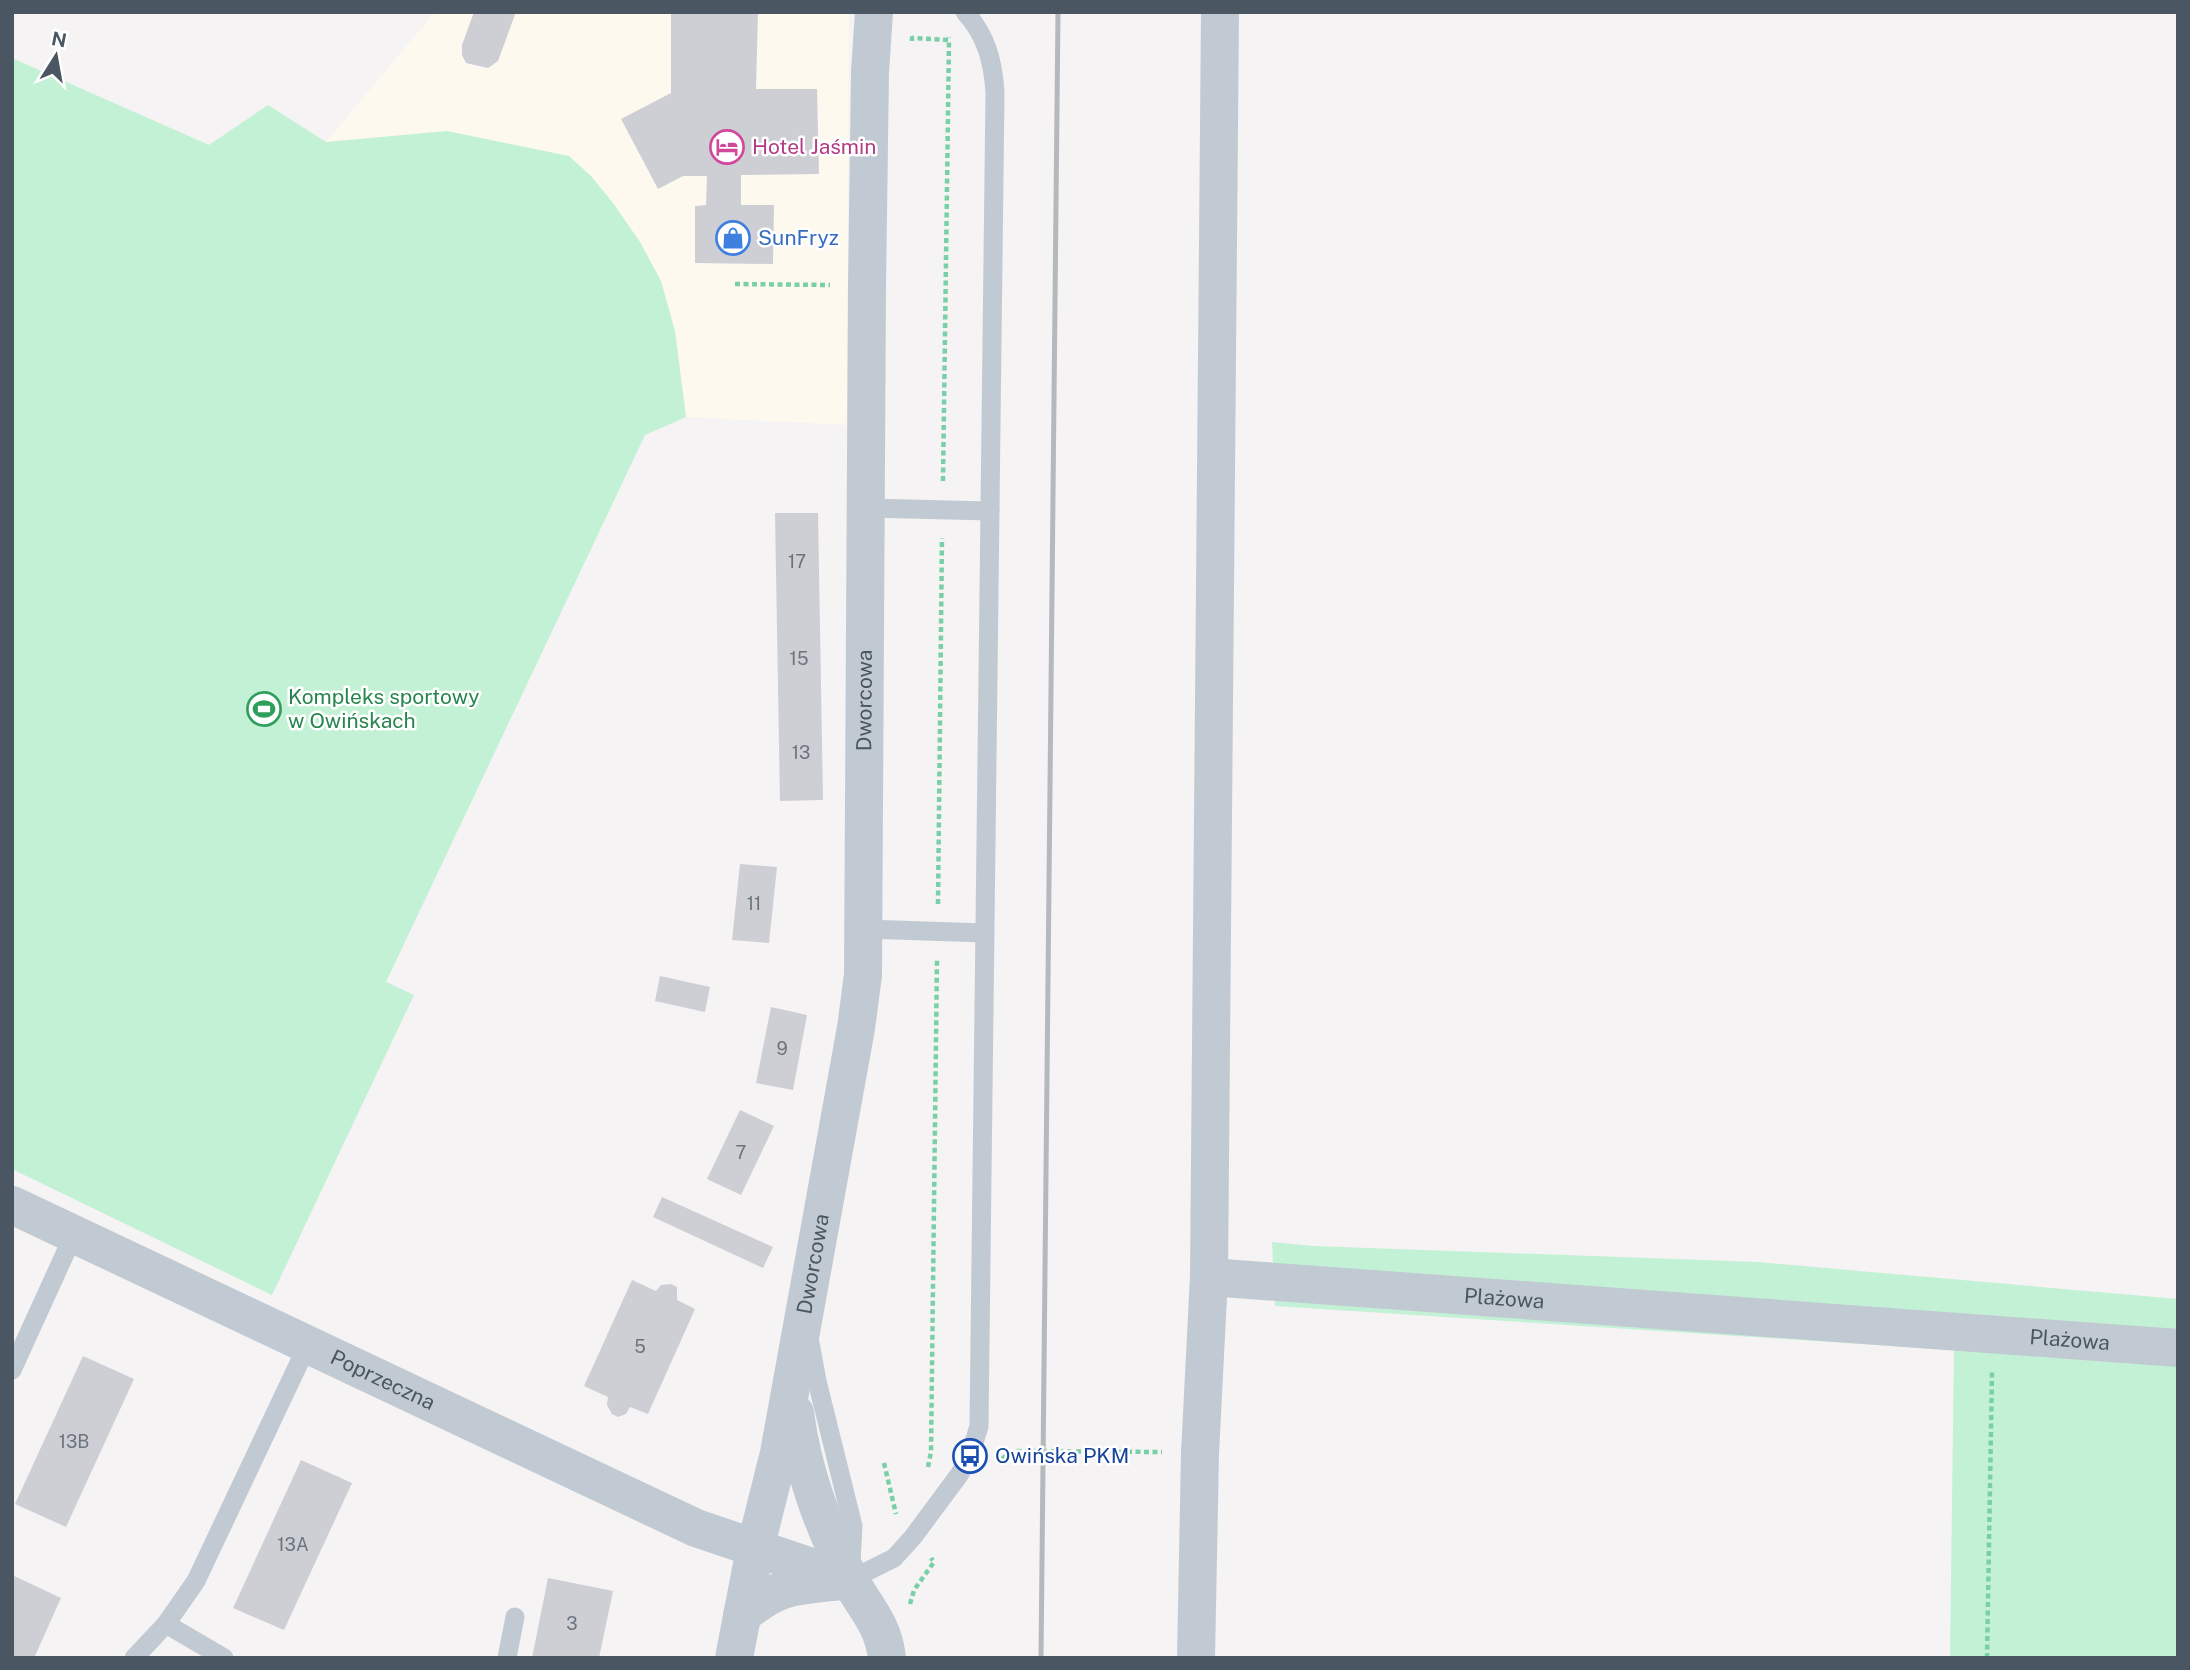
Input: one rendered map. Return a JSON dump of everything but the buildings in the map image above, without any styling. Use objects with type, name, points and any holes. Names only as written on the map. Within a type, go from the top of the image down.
[{"type":"street","name":"Dworcowa","points":[[734,1658],[755,1549],[779,1453],[859,1008],[865,929],[867,286],[870,72],[874,12]]},
{"type":"street","points":[[1196,1658],[1200,1453],[1209,1277],[1220,12]]},
{"type":"street","name":"Poprzeczna","points":[[12,1205],[696,1528],[755,1549]]},
{"type":"street","name":"Plażowa","points":[[1209,1277],[2178,1348]]},
{"type":"street","name":"Dworcowa","points":[[791,1383],[809,1485],[850,1580],[879,1626],[887,1658]]},
{"type":"street","points":[[755,1549],[850,1580]]},
{"type":"street","points":[[742,1615],[764,1597],[788,1587],[850,1580]]},
{"type":"lane","points":[[805,1309],[817,1381],[853,1526],[850,1580],[894,1558],[947,1494],[970,1456],[976,1440],[980,1412],[995,92],[987,45],[965,12]]},
{"type":"lane","points":[[867,508],[990,511]]},
{"type":"lane","points":[[865,929],[985,933]]},
{"type":"lane","points":[[12,1370],[74,1234]]},
{"type":"lane","points":[[134,1658],[166,1624],[196,1581],[308,1344]]},
{"type":"lane","points":[[508,1658],[515,1617]]},
{"type":"lane","points":[[166,1624],[224,1658]]},
{"type":"path","points":[[925,1476],[931,1452],[949,40]]},
{"type":"path","points":[[735,284],[867,286]]},
{"type":"path","points":[[1987,1658],[1993,1334]]},
{"type":"path","points":[[999,1462],[1004,1456],[1016,1451],[1200,1453]]},
{"type":"path","points":[[884,1463],[895,1513],[899,1518],[904,1512]]},
{"type":"path","points":[[934,1562],[942,1552]]},
{"type":"shaded area","points":[[435,12],[849,12],[847,425],[686,417],[675,331],[661,281],[640,242],[591,176],[326,142]]},
{"type":"green space","name":"Kompleks sportowy w Owińskach","points":[[12,58],[209,145],[268,105],[326,142],[447,131],[569,156],[591,176],[640,242],[661,281],[675,331],[686,417],[645,435],[386,982],[414,995],[272,1295],[12,1169]]},
{"type":"green space","points":[[1272,1242],[1313,1246],[1757,1262],[2178,1299],[2178,1658],[1950,1658],[1954,1350],[1275,1306]]},
{"type":"railway","points":[[1041,1658],[1058,12]]},
{"type":"place","name":"Hotel Jaśmin","points":[[727,147]]},
{"type":"place","name":"SunFryz","points":[[733,238]]},
{"type":"place","name":"Kompleks sportowy w Owińskach","points":[[264,709]]},
{"type":"place","name":"Owińska PKM","points":[[970,1456]]}]
